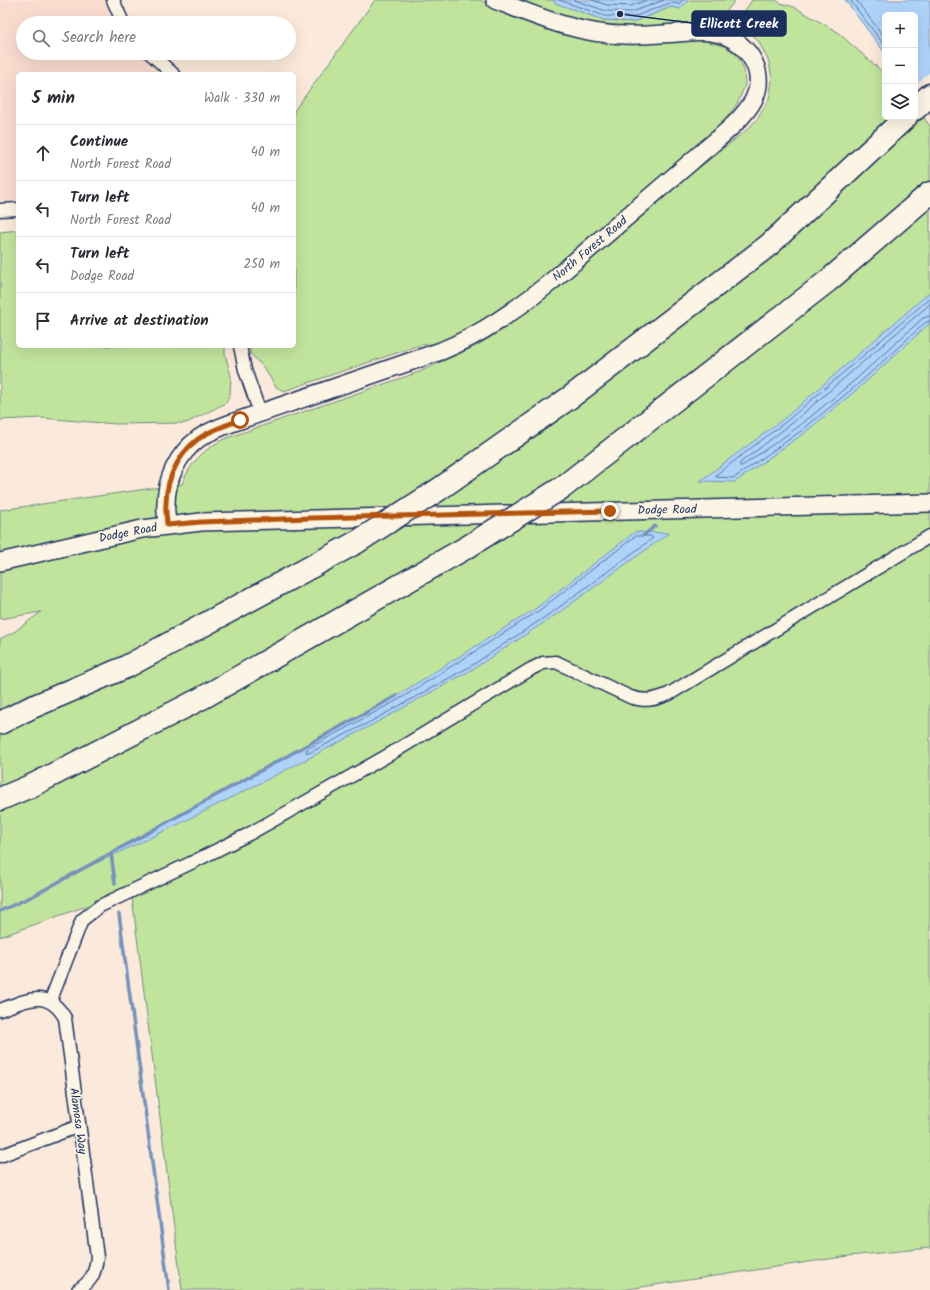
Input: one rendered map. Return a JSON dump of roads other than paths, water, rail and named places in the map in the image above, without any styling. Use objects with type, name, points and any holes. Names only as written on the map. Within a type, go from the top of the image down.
[{"type":"highway","points":[[918,106],[930,95]]},
{"type":"highway","points":[[0,723],[30,708],[126,667],[358,542],[438,490],[572,396],[769,245],[903,120]]},
{"type":"highway","points":[[0,799],[33,785],[204,697],[469,546],[563,487],[829,280],[930,193]]},
{"type":"highway","points":[[0,716],[30,708]]},
{"type":"street","points":[[113,0],[120,16]]},
{"type":"street","name":"North Forest Road","points":[[167,525],[165,505],[168,484],[175,467],[188,448],[199,439],[210,432],[260,413],[441,351],[473,337],[499,322],[527,302],[714,142],[741,116],[755,97],[758,80],[754,64],[744,47],[728,36],[715,32],[625,35],[604,34],[557,22],[494,0]]},
{"type":"street","points":[[158,60],[171,72]]},
{"type":"street","points":[[0,210],[16,209]]},
{"type":"street","points":[[240,348],[245,370],[260,413]]},
{"type":"street","name":"Dodge Road","points":[[0,562],[142,529],[201,522],[303,518],[930,503]]},
{"type":"street","points":[[0,1010],[26,1000],[38,999],[50,1002],[82,920],[100,906],[249,834],[392,753],[531,669],[543,663],[556,662],[630,697],[641,700],[655,700],[669,694],[930,536]]},
{"type":"street","name":"Alamosa Way","points":[[50,1002],[59,1008],[65,1018],[97,1257],[95,1272],[87,1285],[78,1290]]},
{"type":"street","points":[[0,1156],[79,1126]]},
{"type":"water","points":[[552,0],[689,0],[680,9],[671,7],[634,22],[604,20],[555,3]]},
{"type":"water","points":[[845,0],[930,0],[930,108],[918,92],[918,12],[882,12],[882,49]]},
{"type":"water","points":[[930,292],[930,323],[859,388],[803,434],[735,482],[700,481],[786,417]]},
{"type":"water","points":[[635,532],[669,533],[557,614],[473,669],[290,768],[175,826],[71,875],[401,693],[535,609]]},
{"type":"waterway","points":[[644,535],[655,526]]},
{"type":"waterway","points":[[0,911],[33,896],[396,696]]},
{"type":"waterway","points":[[111,853],[115,883]]},
{"type":"waterway","points":[[119,914],[169,1290]]},
{"type":"place","name":"Ellicott Creek","points":[[620,14]]}]
